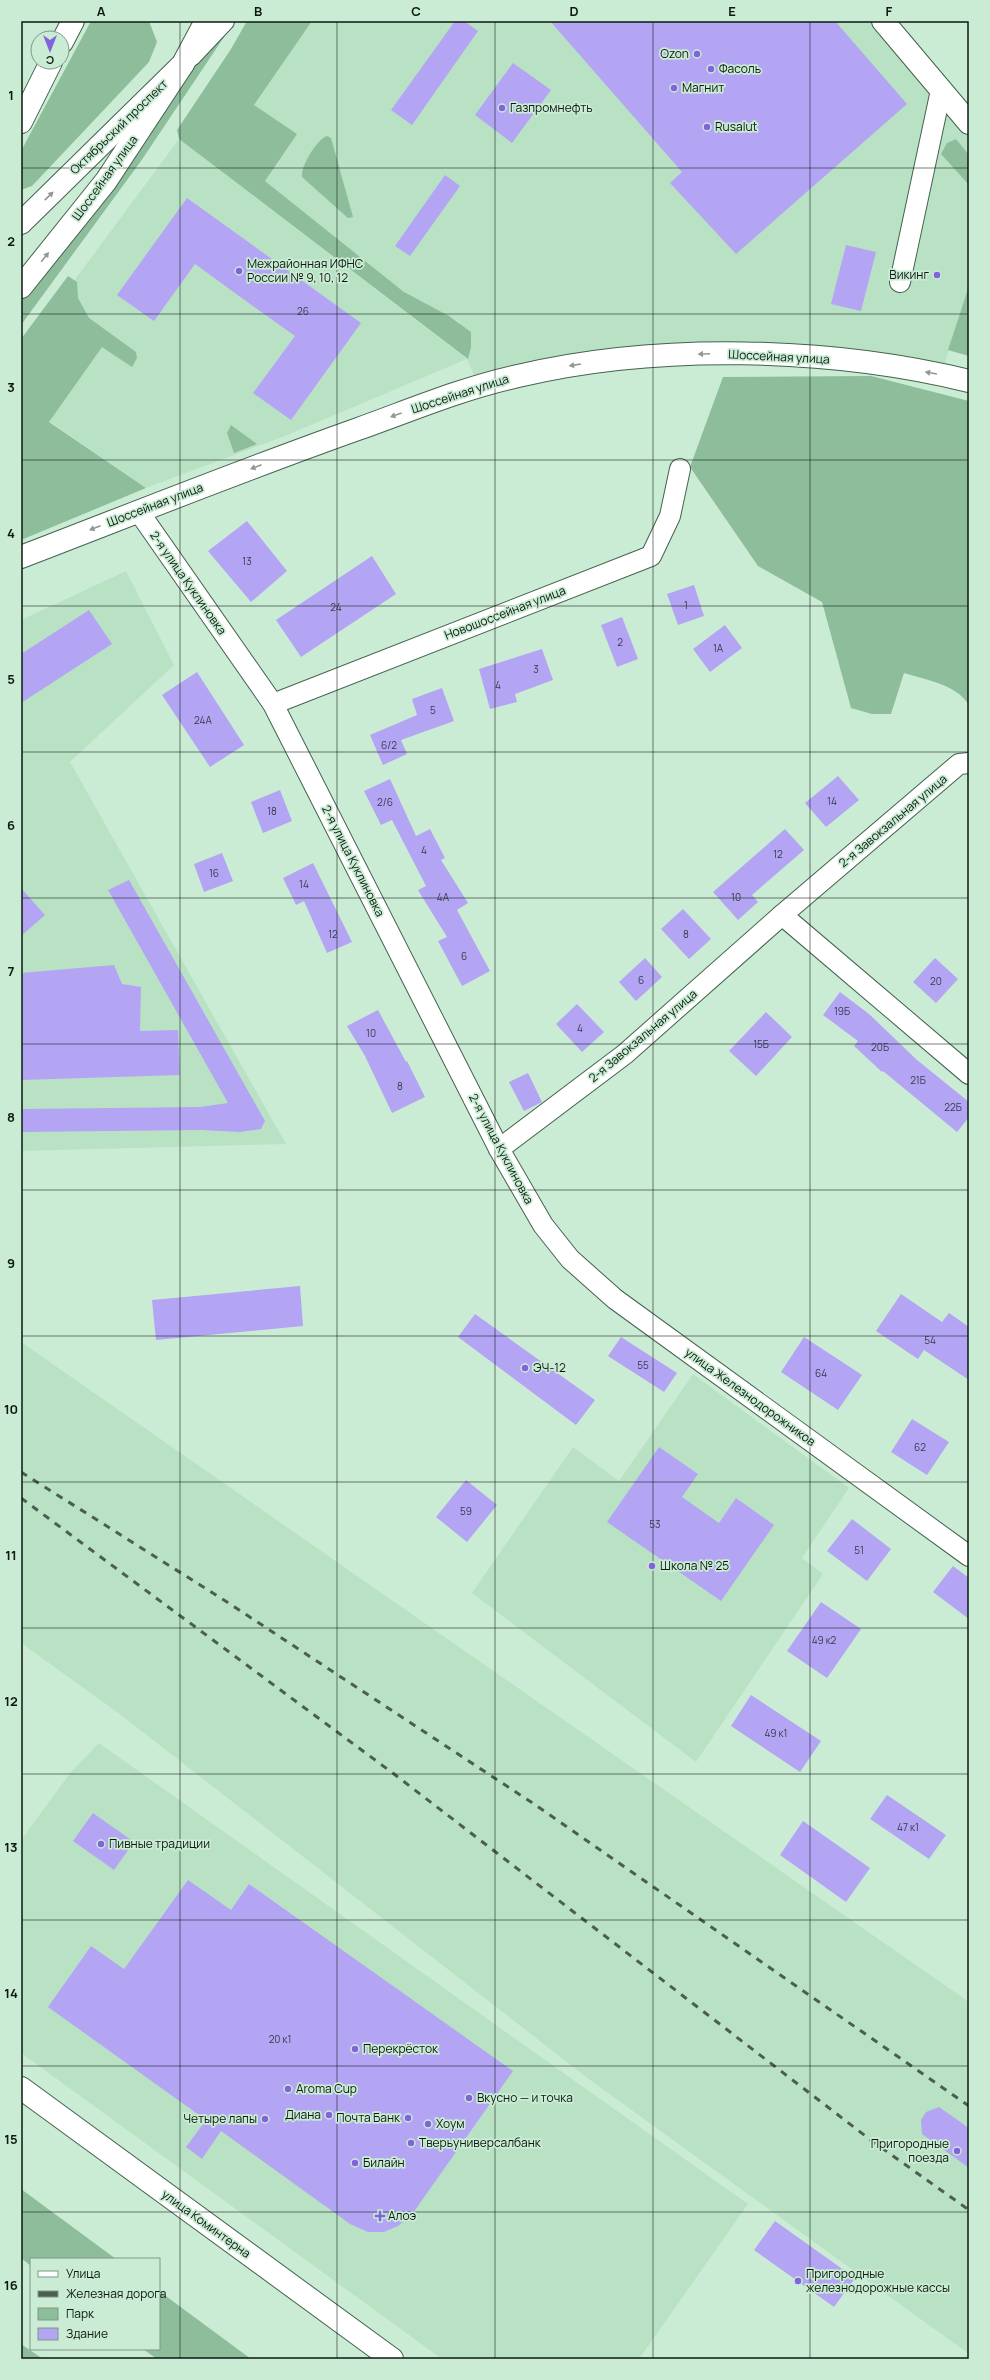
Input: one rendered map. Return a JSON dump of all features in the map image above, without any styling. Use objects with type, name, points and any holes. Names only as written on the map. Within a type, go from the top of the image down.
[{"type":"main road","points":[[68,30],[73,21]]},
{"type":"main road","name":"Октябрьский проспект","points":[[21,223],[183,64],[206,21]]},
{"type":"main road","points":[[884,22],[969,123]]},
{"type":"main road","name":"Шоссейная улица","points":[[21,287],[106,181],[183,64]]},
{"type":"main road","points":[[21,103],[47,70]]},
{"type":"main road","points":[[21,122],[47,70]]},
{"type":"main road","name":"Шоссейная улица","points":[[21,557],[292,453],[480,386],[537,372],[588,363],[639,358],[721,354],[802,356],[884,364],[969,380]]},
{"type":"main road","name":"улица Коминтерна","points":[[21,2088],[392,2359]]},
{"type":"street","points":[[183,64],[224,21]]},
{"type":"street","points":[[900,282],[941,90]]},
{"type":"street","name":"Новошоссейная улица","points":[[273,704],[651,556],[670,516],[680,469]]},
{"type":"street","name":"2-я улица Куклиновка","points":[[139,512],[273,704],[500,1149],[543,1225]]},
{"type":"street","name":"2-я Завокзальная улица","points":[[500,1149],[625,1054],[782,915],[959,764],[969,763]]},
{"type":"street","points":[[782,915],[969,1074]]},
{"type":"street","name":"улица Железнодорожников","points":[[543,1225],[570,1259],[615,1299],[969,1556]]},
{"type":"shaded area","points":[[312,21],[883,21],[969,123],[969,287],[941,375],[721,354],[479,386],[467,359],[459,322],[404,292],[265,181],[254,105]]},
{"type":"shaded area","points":[[179,139],[467,359],[285,436],[146,488],[33,410],[45,320]]},
{"type":"shaded area","points":[[126,571],[174,665],[70,762],[286,1144],[21,1151],[21,620]]},
{"type":"shaded area","points":[[21,1342],[969,2002],[969,2354],[590,2080],[117,1712],[21,1643]]},
{"type":"shaded area","name":"Школа № 25","points":[[693,1374],[849,1488],[802,1558],[823,1574],[696,1762],[472,1593],[573,1447],[619,1481]]},
{"type":"shaded area","points":[[99,1743],[748,2204],[639,2359],[442,2359],[21,2053],[21,1840],[71,1772]]},
{"type":"green space","points":[[91,21],[149,21],[157,42],[149,62],[32,186],[21,190],[21,151],[65,70],[70,70],[70,60]]},
{"type":"green space","points":[[247,21],[312,21],[254,105],[297,134],[265,181],[404,292],[449,316],[471,332],[471,347],[468,359],[179,139],[177,130],[231,49]]},
{"type":"green space","points":[[226,34],[141,161],[21,325],[21,287],[183,64]]},
{"type":"green space","points":[[327,136],[331,138],[353,217],[348,218],[302,177],[306,160],[319,142]]},
{"type":"green space","points":[[956,139],[969,155],[969,185],[941,154],[947,143]]},
{"type":"green space","points":[[68,276],[77,282],[78,298],[89,318],[136,352],[137,358],[132,367],[102,347],[49,422],[146,488],[21,540],[21,339]]},
{"type":"green space","points":[[969,286],[969,356],[948,350]]},
{"type":"green space","points":[[871,376],[969,401],[969,705],[949,687],[904,673],[891,714],[872,714],[851,708],[822,602],[758,566],[690,467],[723,377]]},
{"type":"green space","points":[[231,425],[257,444],[234,453],[227,433]]},
{"type":"green space","points":[[21,2189],[115,2258],[30,2258],[30,2265],[21,2258]]},
{"type":"green space","points":[[160,2292],[251,2359],[157,2359],[144,2350],[160,2350]]},
{"type":"green space","points":[[21,2344],[43,2359],[21,2359]]},
{"type":"building","points":[[455,21],[464,21],[478,31],[412,125],[391,110]]},
{"type":"building","points":[[550,21],[835,21],[907,104],[736,254],[670,183],[682,172]]},
{"type":"building","points":[[513,63],[551,90],[512,143],[475,115]]},
{"type":"building","points":[[445,175],[460,186],[410,256],[395,246]]},
{"type":"building","points":[[187,198],[361,323],[291,420],[253,393],[295,336],[195,264],[154,321],[117,295]]},
{"type":"building","points":[[846,245],[876,252],[861,311],[831,304]]},
{"type":"building","points":[[247,521],[287,571],[251,602],[208,551]]},
{"type":"building","points":[[372,556],[396,594],[301,657],[276,620]]},
{"type":"building","points":[[694,585],[704,616],[678,625],[667,594]]},
{"type":"building","points":[[89,610],[112,644],[21,703],[21,654]]},
{"type":"building","points":[[622,617],[638,659],[617,667],[601,625]]},
{"type":"building","points":[[725,625],[742,648],[710,672],[693,649]]},
{"type":"building","points":[[542,649],[553,680],[515,694],[517,702],[490,709],[479,669]]},
{"type":"building","points":[[197,672],[244,745],[210,767],[162,695]]},
{"type":"building","points":[[442,688],[454,721],[401,740],[407,754],[383,765],[370,735],[417,715],[412,699]]},
{"type":"building","points":[[838,776],[859,800],[826,827],[805,803]]},
{"type":"building","points":[[390,779],[416,836],[430,829],[445,858],[441,860],[468,903],[457,910],[490,971],[462,986],[438,941],[447,937],[418,890],[426,886],[392,820],[381,825],[364,791]]},
{"type":"building","points":[[280,790],[292,821],[263,833],[251,802]]},
{"type":"building","points":[[785,829],[804,850],[752,895],[758,902],[738,920],[713,892]]},
{"type":"building","points":[[222,853],[233,881],[204,892],[194,864]]},
{"type":"building","points":[[313,863],[352,942],[327,953],[304,901],[296,905],[283,878]]},
{"type":"building","points":[[129,880],[265,1121],[261,1129],[240,1132],[201,1130],[21,1132],[21,1109],[200,1107],[228,1103],[108,890]]},
{"type":"building","points":[[21,888],[45,915],[21,936]]},
{"type":"building","points":[[683,909],[711,939],[689,959],[661,929]]},
{"type":"building","points":[[645,958],[662,977],[636,1001],[619,982]]},
{"type":"building","points":[[935,958],[958,979],[936,1003],[913,982]]},
{"type":"building","points":[[114,965],[122,984],[141,987],[140,1031],[178,1030],[180,1075],[21,1080],[21,973]]},
{"type":"building","points":[[840,992],[869,1014],[917,1060],[969,1102],[969,1117],[957,1132],[883,1071],[882,1072],[854,1046],[858,1041],[823,1015]]},
{"type":"building","points":[[577,1004],[604,1032],[582,1052],[556,1024]]},
{"type":"building","points":[[378,1010],[406,1062],[407,1061],[425,1097],[392,1113],[365,1056],[347,1026]]},
{"type":"building","points":[[766,1012],[792,1037],[756,1076],[729,1051]]},
{"type":"building","points":[[528,1073],[542,1102],[524,1111],[509,1082]]},
{"type":"building","points":[[300,1286],[303,1326],[156,1340],[152,1300]]},
{"type":"building","points":[[901,1294],[942,1322],[949,1313],[969,1327],[969,1380],[924,1350],[918,1359],[876,1331]]},
{"type":"building","name":"ЭЧ-12","points":[[475,1314],[595,1400],[576,1425],[458,1337]]},
{"type":"building","points":[[621,1337],[677,1373],[664,1392],[608,1356]]},
{"type":"building","points":[[804,1337],[862,1375],[838,1410],[781,1372]]},
{"type":"building","points":[[912,1419],[949,1442],[927,1475],[891,1452]]},
{"type":"building","points":[[659,1447],[698,1474],[682,1497],[719,1523],[736,1498],[774,1525],[721,1601],[607,1522]]},
{"type":"building","points":[[466,1480],[497,1505],[467,1542],[436,1517]]},
{"type":"building","points":[[852,1519],[891,1549],[867,1581],[827,1551]]},
{"type":"building","points":[[953,1566],[969,1578],[969,1619],[933,1592]]},
{"type":"building","points":[[821,1602],[861,1629],[827,1678],[787,1651]]},
{"type":"building","points":[[751,1695],[821,1741],[800,1772],[731,1726]]},
{"type":"building","points":[[887,1795],[946,1835],[929,1859],[870,1819]]},
{"type":"building","points":[[93,1813],[134,1842],[114,1870],[73,1841]]},
{"type":"building","points":[[803,1821],[870,1868],[846,1902],[780,1855]]},
{"type":"building","points":[[188,1880],[231,1910],[249,1884],[513,2071],[413,2213],[398,2226],[384,2232],[368,2232],[350,2224],[221,2131],[202,2159],[186,2147],[206,2120],[48,2007],[91,1946],[124,1969]]},
{"type":"building","name":"Пригородные поезда","points":[[939,2107],[969,2128],[969,2168],[922,2134],[921,2120],[926,2112]]},
{"type":"building","points":[[775,2221],[855,2278],[834,2307],[754,2250]]},
{"type":"railway","points":[[21,1472],[227,1602],[534,1804],[969,2106]]},
{"type":"railway","points":[[21,1498],[394,1774],[872,2141],[969,2210]]},
{"type":"place","name":"Ozon","points":[[697,54]]},
{"type":"place","name":"Фасоль","points":[[711,69]]},
{"type":"place","name":"Магнит","points":[[674,88]]},
{"type":"place","name":"Газпромнефть","points":[[502,108]]},
{"type":"place","name":"Rusalut","points":[[707,127]]},
{"type":"place","name":"Межрайонная ИФНС России № 9, 10, 12","points":[[239,271]]},
{"type":"place","name":"Викинг","points":[[937,275]]},
{"type":"place","name":"ЭЧ-12","points":[[525,1368]]},
{"type":"place","name":"Школа № 25","points":[[652,1566]]},
{"type":"place","name":"Пивные традиции","points":[[101,1844]]},
{"type":"place","name":"Перекрёсток","points":[[355,2049]]},
{"type":"place","name":"Aroma Cup","points":[[288,2089]]},
{"type":"place","name":"Вкусно — и точка","points":[[469,2098]]},
{"type":"place","name":"Диана","points":[[329,2115]]},
{"type":"place","name":"Почта Банк","points":[[408,2118]]},
{"type":"place","name":"Четыре лапы","points":[[265,2119]]},
{"type":"place","name":"Хоум","points":[[428,2124]]},
{"type":"place","name":"Тверьуниверсалбанк","points":[[411,2143]]},
{"type":"place","name":"Пригородные поезда","points":[[957,2151]]},
{"type":"place","name":"Билайн","points":[[355,2163]]},
{"type":"place","name":"Алоэ","points":[[380,2216]]},
{"type":"place","name":"Пригородные железнодорожные кассы","points":[[798,2281]]}]
